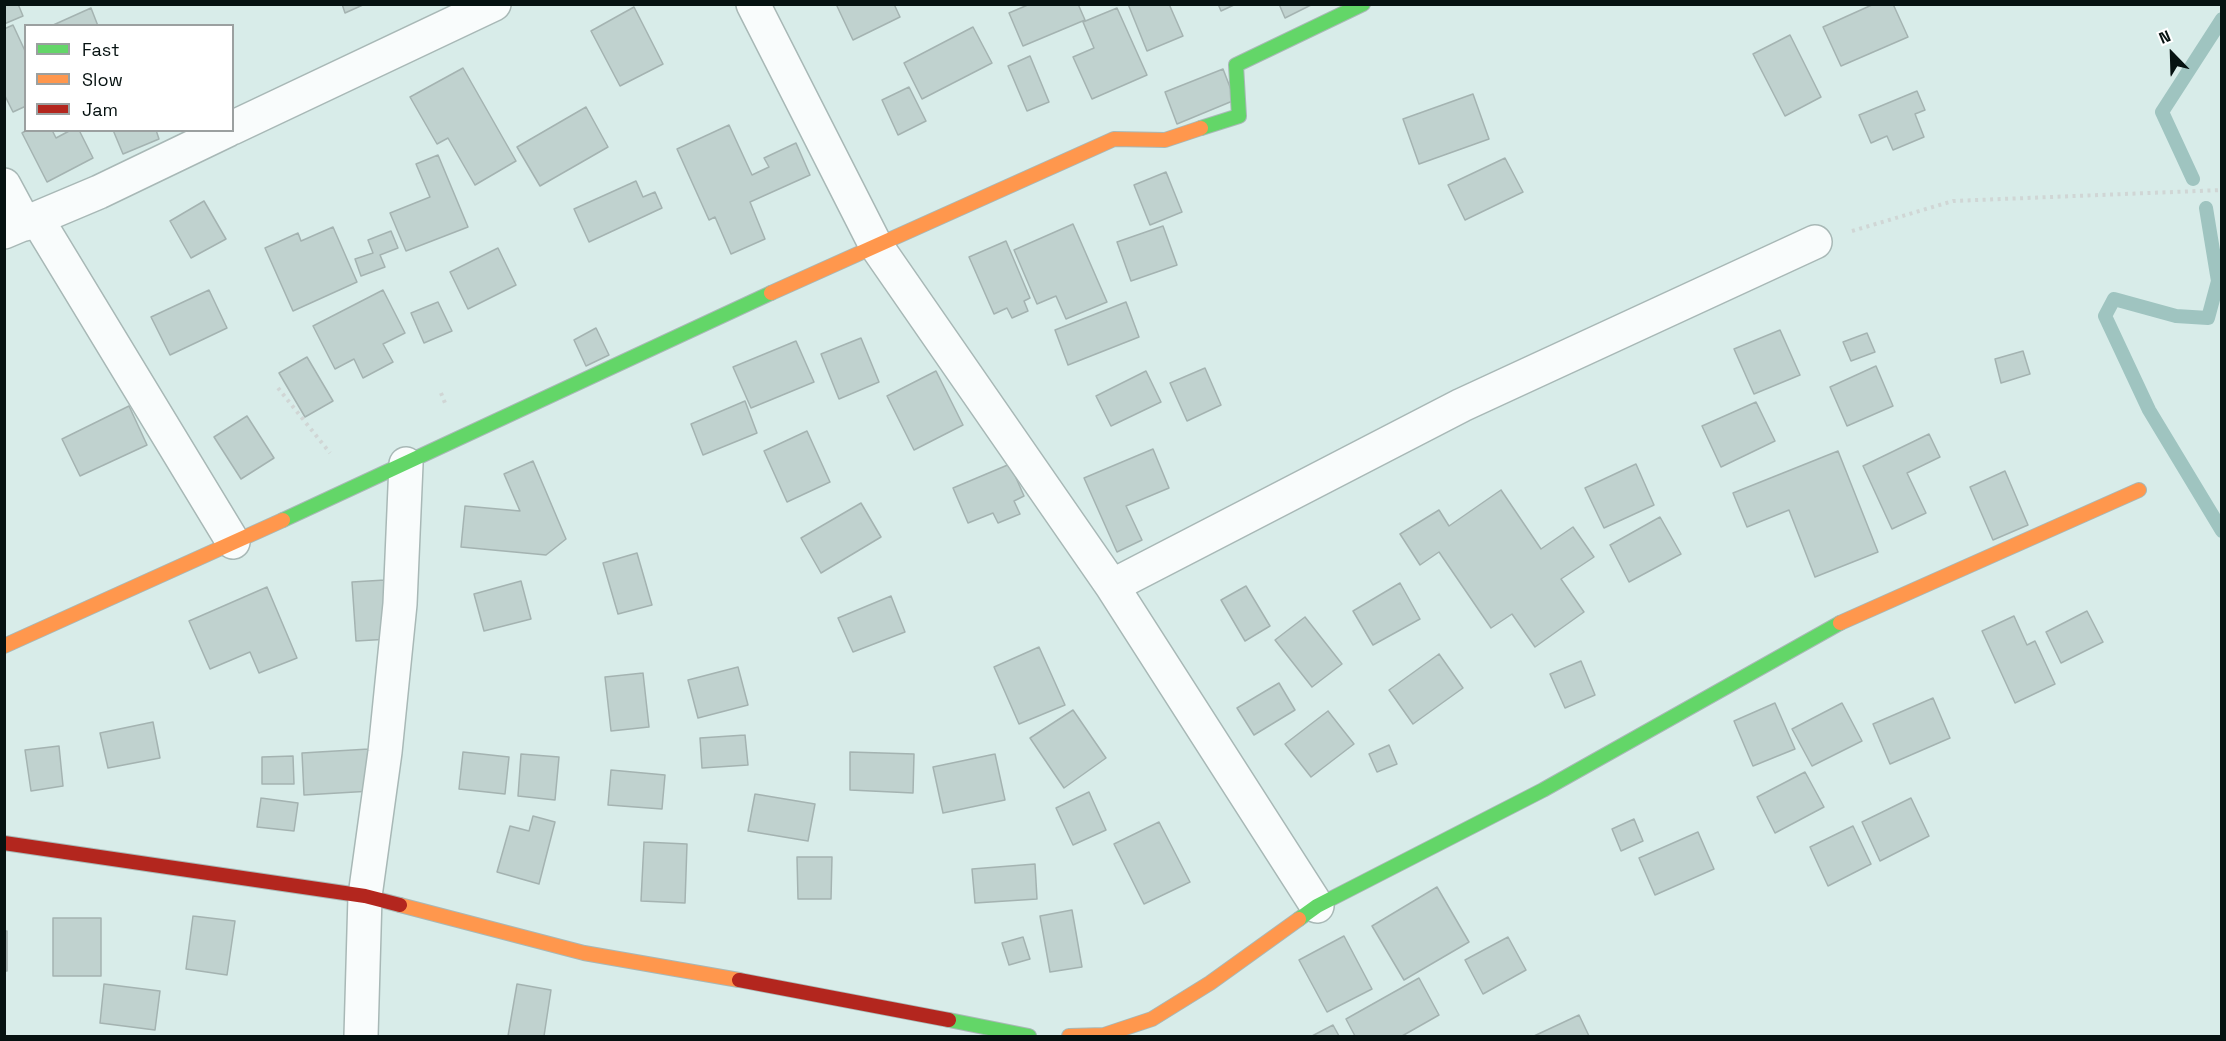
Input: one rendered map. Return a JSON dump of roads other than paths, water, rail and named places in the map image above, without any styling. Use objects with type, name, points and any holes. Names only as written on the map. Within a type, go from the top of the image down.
[{"type":"street","points":[[234,127],[494,4]]},
{"type":"street","points":[[753,4],[875,244],[1112,586],[1317,906]]},
{"type":"street","points":[[4,646],[357,487],[875,244],[1114,139],[1165,140],[1239,116],[1236,65],[1363,4]]},
{"type":"street","points":[[22,225],[224,132]]},
{"type":"street","points":[[4,184],[22,225],[232,542]]},
{"type":"street","points":[[1112,586],[1462,405],[1815,242]]},
{"type":"street","points":[[362,1036],[365,896],[385,752],[400,604],[406,464]]},
{"type":"street","points":[[1069,1036],[1104,1035],[1152,1019],[1210,983],[1317,906],[1543,790],[1839,624],[2139,490]]},
{"type":"street","points":[[4,843],[365,896],[584,953],[807,992],[1029,1036]]},
{"type":"waterway","points":[[2193,179],[2162,112],[2222,19]]},
{"type":"waterway","points":[[2206,208],[2218,281],[2208,318],[2176,316],[2114,299],[2105,316],[2149,410],[2222,531]]}]
